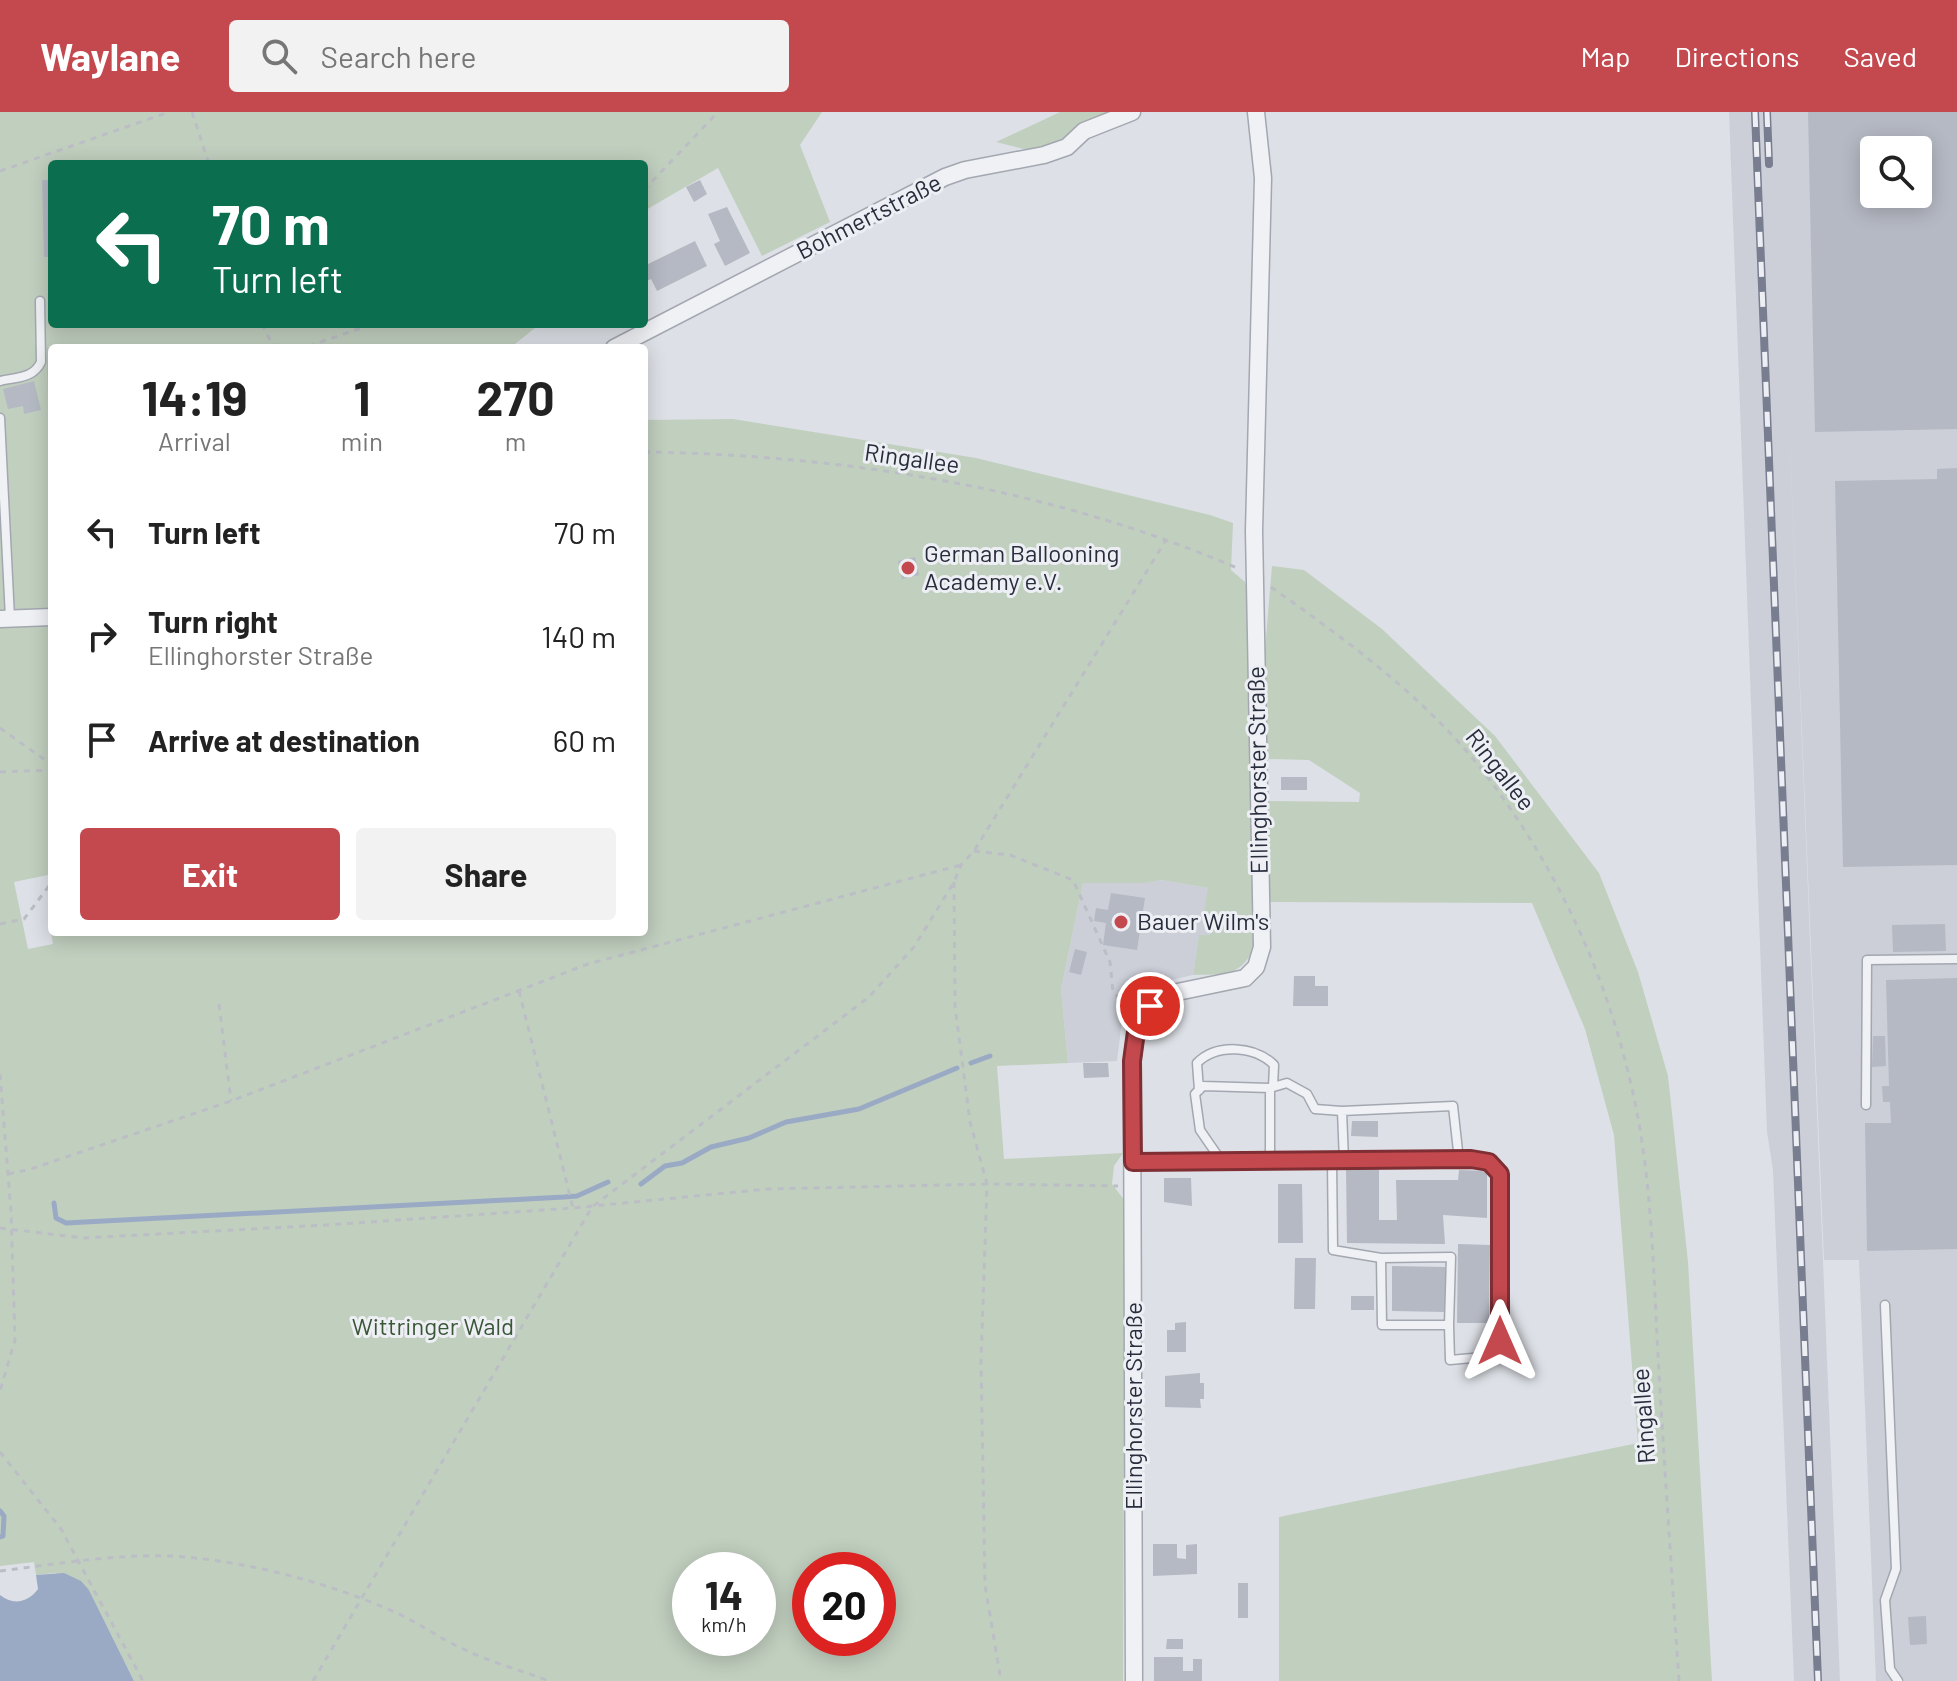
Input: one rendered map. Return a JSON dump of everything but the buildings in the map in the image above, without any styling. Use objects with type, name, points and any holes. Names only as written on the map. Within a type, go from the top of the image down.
[{"type":"street","name":"Bohmertstraße","points":[[622,344],[945,177],[965,170],[1044,155],[1067,147],[1084,131],[1132,112]]},
{"type":"street","name":"Ellinghorster Straße","points":[[1134,1681],[1132,1061],[1138,1017],[1163,995],[1245,978],[1256,967],[1262,947],[1255,575],[1263,178],[1256,112]]},
{"type":"street","points":[[5,618],[48,617]]},
{"type":"lane","points":[[0,381],[37,371],[41,362],[40,301]]},
{"type":"lane","points":[[0,418],[5,618]]},
{"type":"lane","points":[[1866,1105],[1867,960],[1957,959]]},
{"type":"lane","points":[[1199,1090],[1197,1063],[1205,1054],[1250,1050],[1265,1056],[1274,1065],[1270,1161]]},
{"type":"lane","points":[[1222,1162],[1200,1130],[1195,1094],[1203,1086],[1272,1088],[1287,1083],[1307,1094],[1315,1109],[1342,1111],[1453,1106],[1459,1160]]},
{"type":"lane","points":[[1342,1111],[1344,1161]]},
{"type":"lane","points":[[1133,1162],[1459,1160],[1489,1162],[1500,1174],[1500,1341],[1495,1353],[1450,1360],[1451,1257],[1381,1258],[1333,1250],[1332,1161]]},
{"type":"lane","points":[[1381,1258],[1382,1325],[1449,1325]]},
{"type":"lane","points":[[1885,1305],[1896,1569],[1885,1600],[1890,1669],[1898,1681]]},
{"type":"path","points":[[0,171],[169,112]]},
{"type":"path","points":[[192,112],[208,160]]},
{"type":"path","points":[[648,186],[718,112]]},
{"type":"path","points":[[316,344],[362,328]]},
{"type":"path","name":"Ringallee","points":[[648,452],[752,456],[967,485],[1100,517],[1166,540],[1255,575],[1347,641],[1402,686],[1492,782],[1556,884],[1580,930],[1599,975],[1629,1074],[1645,1167],[1679,1681]]},
{"type":"path","points":[[313,1681],[592,1207],[869,997],[914,947],[961,865],[974,851],[1166,540]]},
{"type":"path","points":[[0,728],[48,765]]},
{"type":"path","points":[[0,772],[48,768]]},
{"type":"path","points":[[974,851],[1010,855],[1073,880],[1110,962],[1113,992],[1138,1017]]},
{"type":"path","points":[[8,1174],[31,1169],[231,1101],[588,964],[961,865]]},
{"type":"path","points":[[954,882],[955,1006],[970,1122],[987,1184],[981,1362],[985,1585],[1001,1681]]},
{"type":"path","points":[[0,924],[24,919],[48,886]]},
{"type":"path","points":[[519,991],[573,1208]]},
{"type":"path","points":[[219,1004],[231,1101]]},
{"type":"path","points":[[0,1074],[15,1340],[0,1391]]},
{"type":"path","points":[[0,1228],[83,1238],[592,1207],[767,1189],[987,1184],[1133,1186]]},
{"type":"path","points":[[0,1452],[61,1529],[143,1681]]},
{"type":"path","points":[[0,1571],[79,1561],[170,1556],[228,1563],[286,1575],[361,1599],[400,1615],[454,1645],[549,1681]]},
{"type":"shaded area","points":[[1729,112],[1957,112],[1957,1681],[1876,1681],[1859,1260],[1824,1260],[1788,396],[1840,1681],[1794,1681],[1773,1170],[1767,1132]]},
{"type":"shaded area","points":[[1161,880],[1208,888],[1216,914],[1212,932],[1199,936],[1193,975],[1171,980],[1140,1002],[1132,1015],[1123,1013],[1117,1061],[1068,1063],[1061,989],[1083,883]]},
{"type":"green space","name":"Wittringer Wald","points":[[0,112],[822,112],[800,145],[830,222],[762,256],[718,168],[648,209],[648,160],[48,160],[48,328],[535,328],[515,344],[48,344],[48,875],[14,882],[28,949],[53,944],[52,936],[648,936],[648,420],[733,419],[976,458],[1233,523],[1231,570],[1245,582],[1247,590],[1254,948],[1243,965],[1236,969],[1221,974],[1193,975],[1199,935],[1212,932],[1216,915],[1204,913],[1208,888],[1161,880],[1083,883],[1061,989],[1068,1063],[997,1066],[1004,1159],[1123,1153],[1114,1166],[1112,1184],[1125,1201],[1123,1681],[134,1681],[89,1590],[55,1573],[36,1575],[34,1562],[0,1566]]},
{"type":"green space","points":[[1060,112],[1121,112],[1043,154],[996,142]]},
{"type":"green space","points":[[1272,566],[1304,570],[1382,629],[1495,736],[1599,873],[1638,972],[1668,1076],[1688,1262],[1712,1681],[1279,1681],[1279,1517],[1638,1443],[1614,1135],[1585,1029],[1532,903],[1269,902],[1267,801],[1359,802],[1360,793],[1309,760],[1266,759],[1263,674]]},
{"type":"water","points":[[64,1573],[81,1581],[89,1590],[134,1681],[0,1681],[0,1595],[10,1601],[25,1600],[38,1589],[36,1575]]},
{"type":"waterway","points":[[971,1063],[990,1056]]},
{"type":"waterway","points":[[641,1184],[665,1166],[682,1163],[711,1147],[749,1138],[786,1122],[859,1109],[957,1068]]},
{"type":"waterway","points":[[54,1203],[56,1218],[66,1223],[564,1197],[577,1196],[608,1182]]},
{"type":"waterway","points":[[0,1511],[4,1516],[3,1536],[0,1537]]},
{"type":"railway","points":[[1755,112],[1818,1681]]},
{"type":"railway","points":[[1767,112],[1769,164]]},
{"type":"place","name":"German Ballooning Academy e.V.","points":[[908,568]]},
{"type":"place","name":"Bauer Wilm's","points":[[1121,922]]},
{"type":"route","points":[[1150,1006],[1138,1017],[1132,1061],[1133,1162],[1471,1159],[1489,1162],[1500,1174],[1500,1341]]}]
